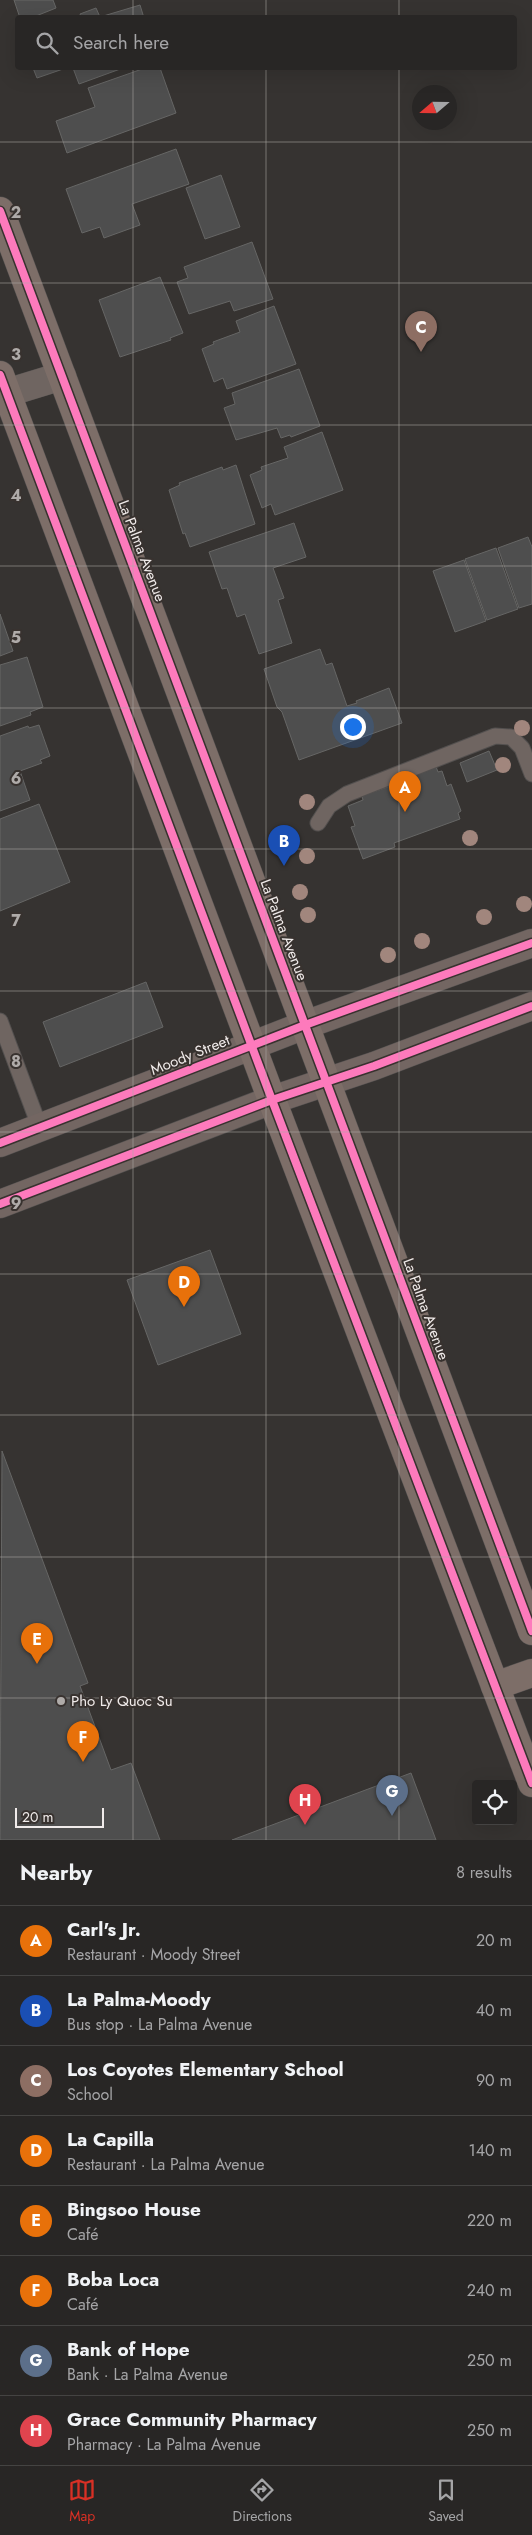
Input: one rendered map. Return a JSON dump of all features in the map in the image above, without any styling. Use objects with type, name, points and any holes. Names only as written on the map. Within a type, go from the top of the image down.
[{"type":"main road","name":"La Palma Avenue","points":[[0,211],[532,1631]]},
{"type":"main road","points":[[2,388],[532,1783]]},
{"type":"main road","name":"Moody Street","points":[[0,1143],[305,1025],[532,944]]},
{"type":"main road","points":[[0,1204],[272,1100],[374,1066],[532,1006]]},
{"type":"main road","points":[[495,1686],[532,1673]]},
{"type":"street","points":[[2,388],[62,376]]},
{"type":"lane","points":[[318,823],[329,806],[347,794],[495,736],[510,737],[522,748],[532,774]]},
{"type":"lane","points":[[0,1022],[40,1128]]},
{"type":"building","points":[[14,0],[53,0],[56,8],[38,15],[19,15]]},
{"type":"building","points":[[140,5],[143,15],[107,15]]},
{"type":"building","points":[[96,8],[99,15],[80,15],[80,14]]},
{"type":"building","points":[[34,70],[60,70],[37,78]]},
{"type":"building","points":[[74,70],[118,70],[79,84]]},
{"type":"building","points":[[139,70],[161,70],[176,113],[67,153],[56,121],[95,107],[88,88]]},
{"type":"building","points":[[176,149],[189,184],[132,204],[140,225],[104,238],[100,227],[82,233],[66,189]]},
{"type":"building","points":[[221,175],[240,227],[205,239],[186,188]]},
{"type":"building","points":[[252,242],[273,299],[234,311],[230,301],[189,314],[177,282],[188,278],[184,267]]},
{"type":"building","points":[[160,277],[183,333],[170,338],[171,340],[120,357],[99,300]]},
{"type":"building","points":[[274,306],[296,364],[227,389],[223,378],[214,382],[202,349],[214,344],[213,342],[240,332],[236,321]]},
{"type":"building","points":[[299,369],[320,426],[291,437],[290,435],[281,438],[277,428],[236,440],[224,408],[235,404],[232,393]]},
{"type":"building","points":[[322,432],[343,490],[275,515],[271,504],[262,508],[250,475],[262,470],[261,467],[288,458],[284,447]]},
{"type":"building","points":[[236,465],[255,524],[190,547],[185,533],[183,534],[169,490],[180,485],[179,483],[222,467],[223,470]]},
{"type":"building","points":[[294,523],[306,557],[273,568],[284,598],[278,600],[292,643],[259,654],[245,614],[237,617],[227,588],[222,589],[209,552]]},
{"type":"building","points":[[528,537],[532,547],[532,604],[519,608],[498,548]]},
{"type":"building","points":[[496,548],[518,609],[487,620],[465,559]]},
{"type":"building","points":[[464,560],[486,621],[455,632],[433,571]]},
{"type":"building","points":[[0,614],[13,651],[0,656]]},
{"type":"building","points":[[320,649],[326,665],[332,663],[347,706],[389,688],[402,723],[299,760],[282,712],[277,707],[264,669]]},
{"type":"building","points":[[27,657],[43,707],[30,712],[31,715],[0,726],[0,665]]},
{"type":"building","points":[[39,725],[50,756],[40,760],[42,763],[20,771],[30,800],[0,811],[0,736],[28,726],[29,728]]},
{"type":"building","points":[[489,751],[497,770],[467,782],[460,763]]},
{"type":"building","points":[[435,764],[438,772],[442,771],[447,786],[451,784],[461,811],[458,813],[460,819],[394,843],[395,847],[363,859],[351,827],[355,826],[348,806],[363,800],[362,796],[390,786],[389,781]]},
{"type":"building","points":[[39,804],[70,882],[0,911],[0,819]]},
{"type":"building","points":[[146,982],[163,1027],[60,1067],[43,1022]]},
{"type":"building","points":[[210,1250],[241,1334],[158,1365],[127,1280]]},
{"type":"building","points":[[2,1451],[88,1683],[80,1686],[111,1770],[131,1763],[160,1840],[0,1840]]},
{"type":"building","points":[[411,1773],[436,1840],[232,1840]]},
{"type":"cycle path","points":[[0,211],[532,1631]]},
{"type":"cycle path","points":[[0,375],[272,1100],[532,1783]]},
{"type":"cycle path","points":[[0,1143],[305,1025],[532,943]]},
{"type":"cycle path","points":[[0,1204],[272,1100],[374,1066],[532,1006]]},
{"type":"place","name":"Los Coyotes Elementary School","points":[[421,352]]},
{"type":"place","name":"Carl's Jr.","points":[[405,812]]},
{"type":"place","name":"La Palma-Moody","points":[[284,866]]},
{"type":"place","name":"La Capilla","points":[[184,1307]]},
{"type":"place","name":"Bingsoo House","points":[[37,1664]]},
{"type":"place","name":"Pho Ly Quoc Su","points":[[61,1701]]},
{"type":"place","name":"Boba Loca","points":[[83,1762]]},
{"type":"place","name":"Bank of Hope","points":[[392,1816]]},
{"type":"place","name":"Grace Community Pharmacy","points":[[305,1825]]}]
